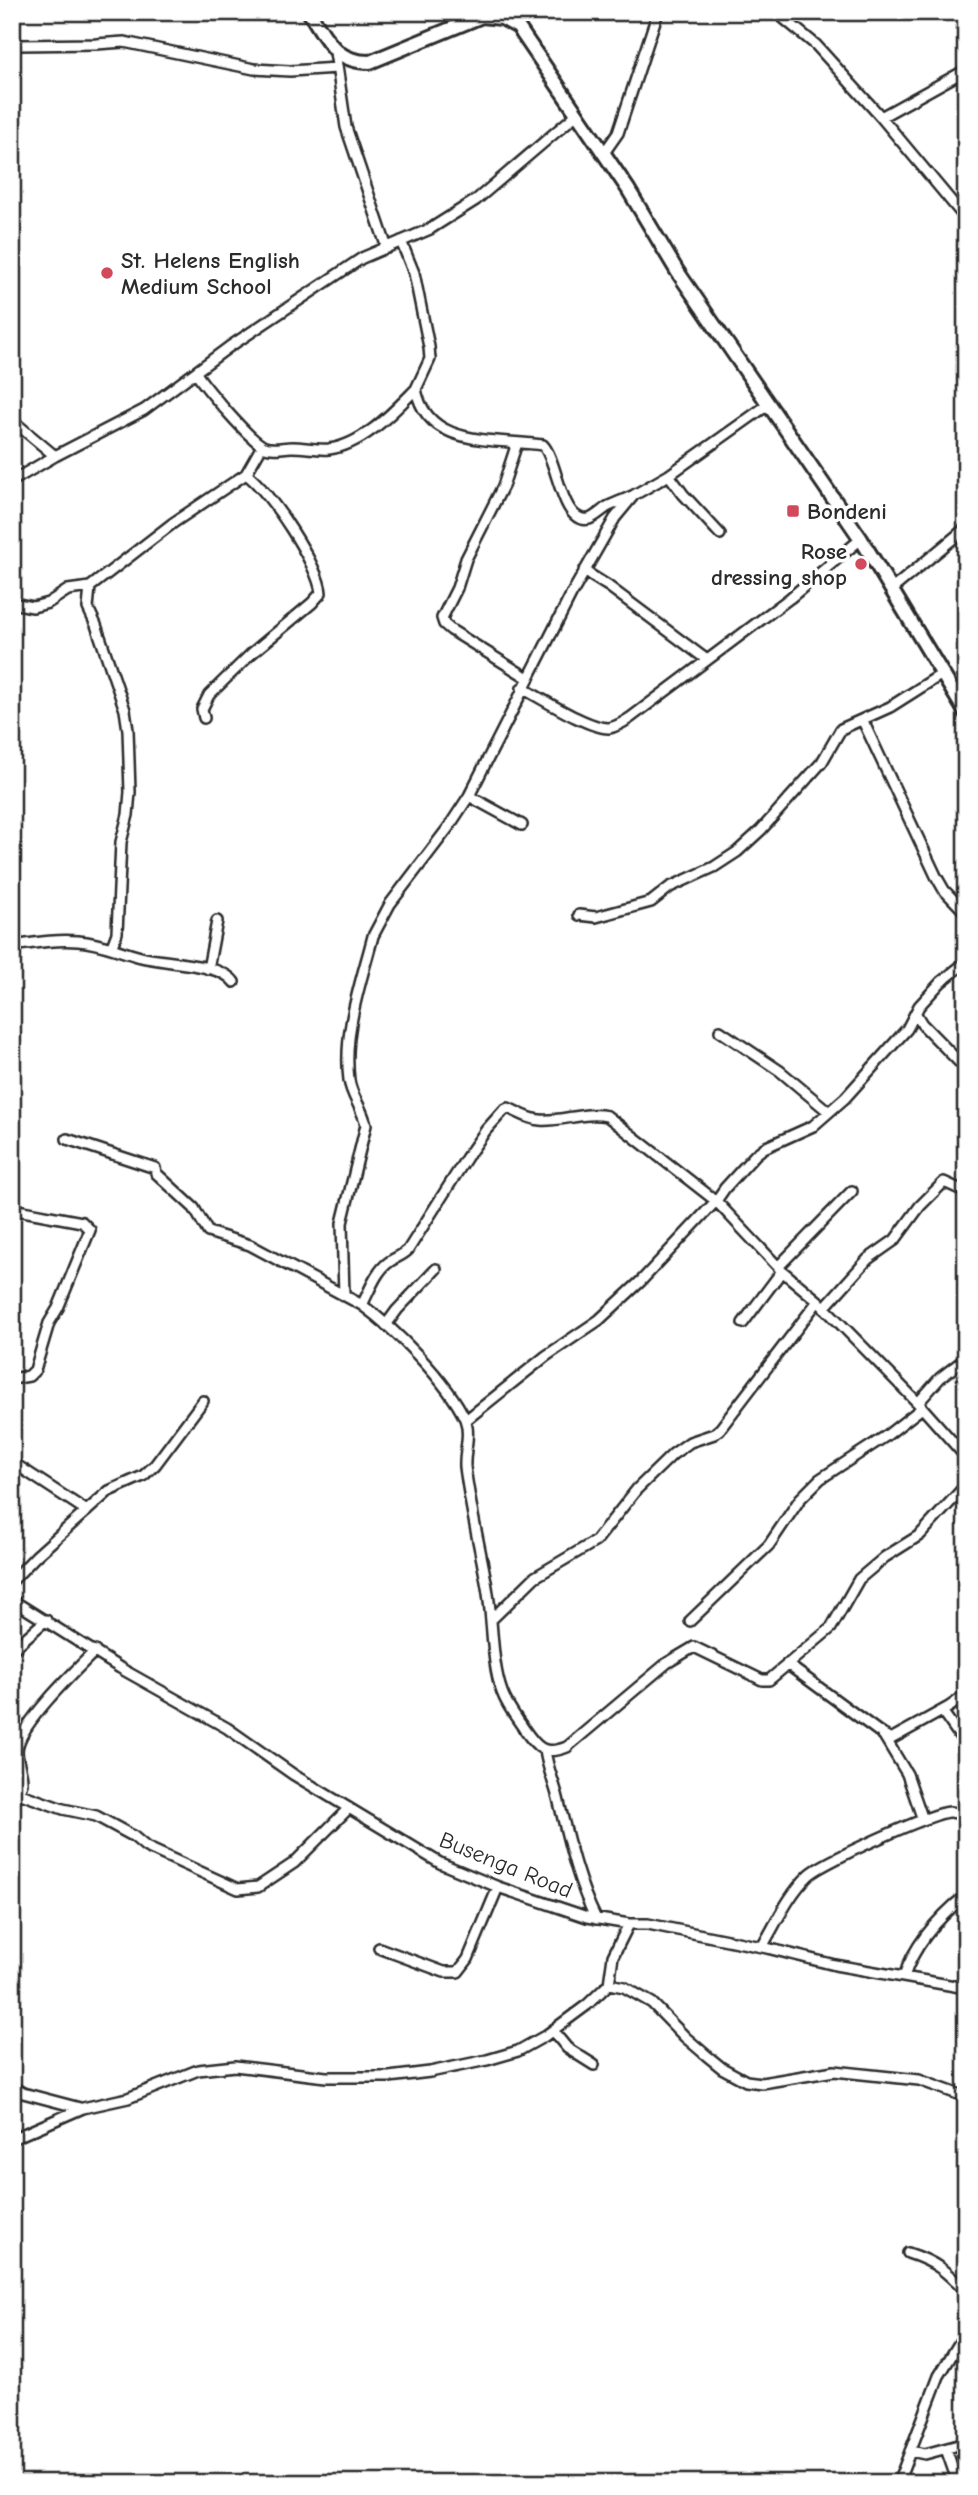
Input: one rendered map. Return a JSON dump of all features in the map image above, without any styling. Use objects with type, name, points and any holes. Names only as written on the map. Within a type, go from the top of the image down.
[{"type":"main road","points":[[309,12],[335,52],[355,62],[370,62],[482,16],[501,15],[518,27],[628,189],[677,271],[861,539],[966,713]]},
{"type":"street","points":[[604,153],[618,132],[658,12]]},
{"type":"street","points":[[776,12],[816,45],[965,217]]},
{"type":"street","points":[[12,43],[137,43],[254,69],[290,71],[337,68]]},
{"type":"street","points":[[335,52],[346,127],[387,248]]},
{"type":"street","points":[[881,117],[966,70]]},
{"type":"street","points":[[12,481],[144,410],[229,347],[362,258],[430,229],[476,200],[576,114]]},
{"type":"street","points":[[196,373],[209,393],[252,439],[268,448],[314,450],[344,445],[374,428],[416,389],[429,359],[414,273],[401,241]]},
{"type":"street","points":[[416,389],[425,413],[435,425],[475,438],[543,445],[548,450],[566,506],[573,515],[581,519],[591,519],[606,508],[669,475],[769,404]]},
{"type":"street","points":[[12,420],[55,456]]},
{"type":"street","points":[[517,443],[503,486],[477,535],[457,588],[442,618],[451,630],[528,678]]},
{"type":"street","points":[[12,603],[33,607],[48,603],[68,590],[90,587],[173,523],[246,474],[262,446]]},
{"type":"street","points":[[204,718],[202,709],[209,695],[321,593],[318,578],[280,512],[246,474]]},
{"type":"street","points":[[669,475],[682,494],[720,534]]},
{"type":"street","points":[[344,1295],[342,1223],[366,1130],[363,1110],[351,1088],[349,1033],[373,936],[390,904],[469,796],[584,571],[615,518],[634,495]]},
{"type":"street","points":[[891,590],[966,528]]},
{"type":"street","points":[[522,688],[576,717],[600,727],[612,728],[630,718],[790,598],[861,539]]},
{"type":"street","points":[[584,571],[707,660]]},
{"type":"street","points":[[90,587],[88,608],[125,710],[128,730],[130,792],[121,842],[117,933],[112,947]]},
{"type":"street","points":[[579,915],[596,917],[651,902],[670,887],[713,867],[737,852],[761,830],[822,762],[841,730],[890,707],[942,674]]},
{"type":"street","points":[[863,721],[936,876],[944,890],[966,913]]},
{"type":"street","points":[[469,796],[522,825]]},
{"type":"street","points":[[208,969],[218,921]]},
{"type":"street","points":[[12,946],[60,940],[112,947],[144,958],[208,969],[225,974],[234,982]]},
{"type":"street","points":[[466,1420],[546,1356],[599,1320],[641,1281],[756,1154],[813,1126],[845,1098],[907,1029],[919,1006],[941,982],[966,962]]},
{"type":"street","points":[[916,1014],[922,1024],[966,1069]]},
{"type":"street","points":[[720,1031],[786,1076],[829,1112]]},
{"type":"street","points":[[362,1306],[382,1270],[408,1250],[486,1130],[508,1108],[544,1120],[597,1114],[607,1116],[716,1201],[780,1269],[821,1305],[920,1405],[966,1457]]},
{"type":"street","points":[[67,1139],[155,1168],[156,1173],[194,1208],[208,1231],[250,1245],[362,1306],[386,1325],[430,1368],[466,1420],[465,1463],[493,1618],[494,1649],[501,1689],[528,1735],[545,1751],[567,1747],[667,1663],[694,1647],[762,1680],[769,1680],[837,1622],[852,1591],[868,1571],[920,1535],[966,1485]]},
{"type":"street","points":[[493,1618],[535,1577],[596,1541],[632,1496],[673,1454],[690,1442],[714,1434],[720,1429],[821,1305],[868,1259],[895,1240],[939,1185],[948,1182],[966,1192]]},
{"type":"street","points":[[743,1323],[780,1269],[852,1191]]},
{"type":"street","points":[[12,1209],[82,1222],[90,1230],[58,1308],[49,1323],[35,1370],[29,1376],[12,1379]]},
{"type":"street","points":[[386,1325],[436,1269]]},
{"type":"street","points":[[690,1621],[769,1545],[800,1499],[820,1479],[887,1436],[920,1405],[940,1378],[966,1358]]},
{"type":"street","points":[[12,1581],[109,1491],[143,1476],[155,1465],[203,1401]]},
{"type":"street","points":[[12,1462],[87,1511]]},
{"type":"street","name":"Busenga Road","points":[[12,1600],[120,1668],[227,1728],[294,1775],[440,1863],[498,1887],[596,1919],[648,1924],[835,1965],[966,1988]]},
{"type":"street","points":[[12,1650],[46,1620]]},
{"type":"street","points":[[12,1802],[22,1780],[16,1755],[18,1743],[57,1689],[95,1651]]},
{"type":"street","points":[[787,1664],[891,1739],[966,1695]]},
{"type":"street","points":[[942,1711],[966,1745]]},
{"type":"street","points":[[882,1734],[907,1774],[923,1820]]},
{"type":"street","points":[[545,1751],[548,1772],[557,1793],[576,1868],[596,1919]]},
{"type":"street","points":[[18,1793],[64,1809],[96,1816],[133,1836],[146,1847],[239,1889],[258,1887],[294,1863],[349,1808]]},
{"type":"street","points":[[762,1947],[800,1884],[811,1872],[885,1835],[923,1820],[950,1811],[966,1816]]},
{"type":"street","points":[[379,1948],[443,1972],[463,1970],[498,1887]]},
{"type":"street","points":[[904,1977],[914,1951],[938,1922],[966,1895]]},
{"type":"street","points":[[12,2139],[83,2108],[128,2098],[198,2070],[235,2066],[326,2077],[389,2077],[419,2074],[518,2051],[553,2031],[587,2006],[609,1984],[613,1956],[629,1924]]},
{"type":"street","points":[[609,1984],[624,1986],[652,2003],[695,2046],[746,2081],[762,2083],[834,2071],[919,2080],[966,2097]]},
{"type":"street","points":[[553,2031],[567,2048],[594,2065]]},
{"type":"street","points":[[12,2087],[65,2106],[83,2108]]},
{"type":"street","points":[[908,2253],[935,2263],[966,2292]]},
{"type":"street","points":[[898,2483],[939,2376],[966,2332]]},
{"type":"street","points":[[910,2451],[925,2454],[966,2444]]},
{"type":"street","points":[[946,2449],[958,2483]]},
{"type":"place","name":"St. Helens English Medium School","points":[[107,273]]},
{"type":"place","name":"Bondeni","points":[[793,511]]},
{"type":"place","name":"Rose dressing shop","points":[[861,564]]}]
